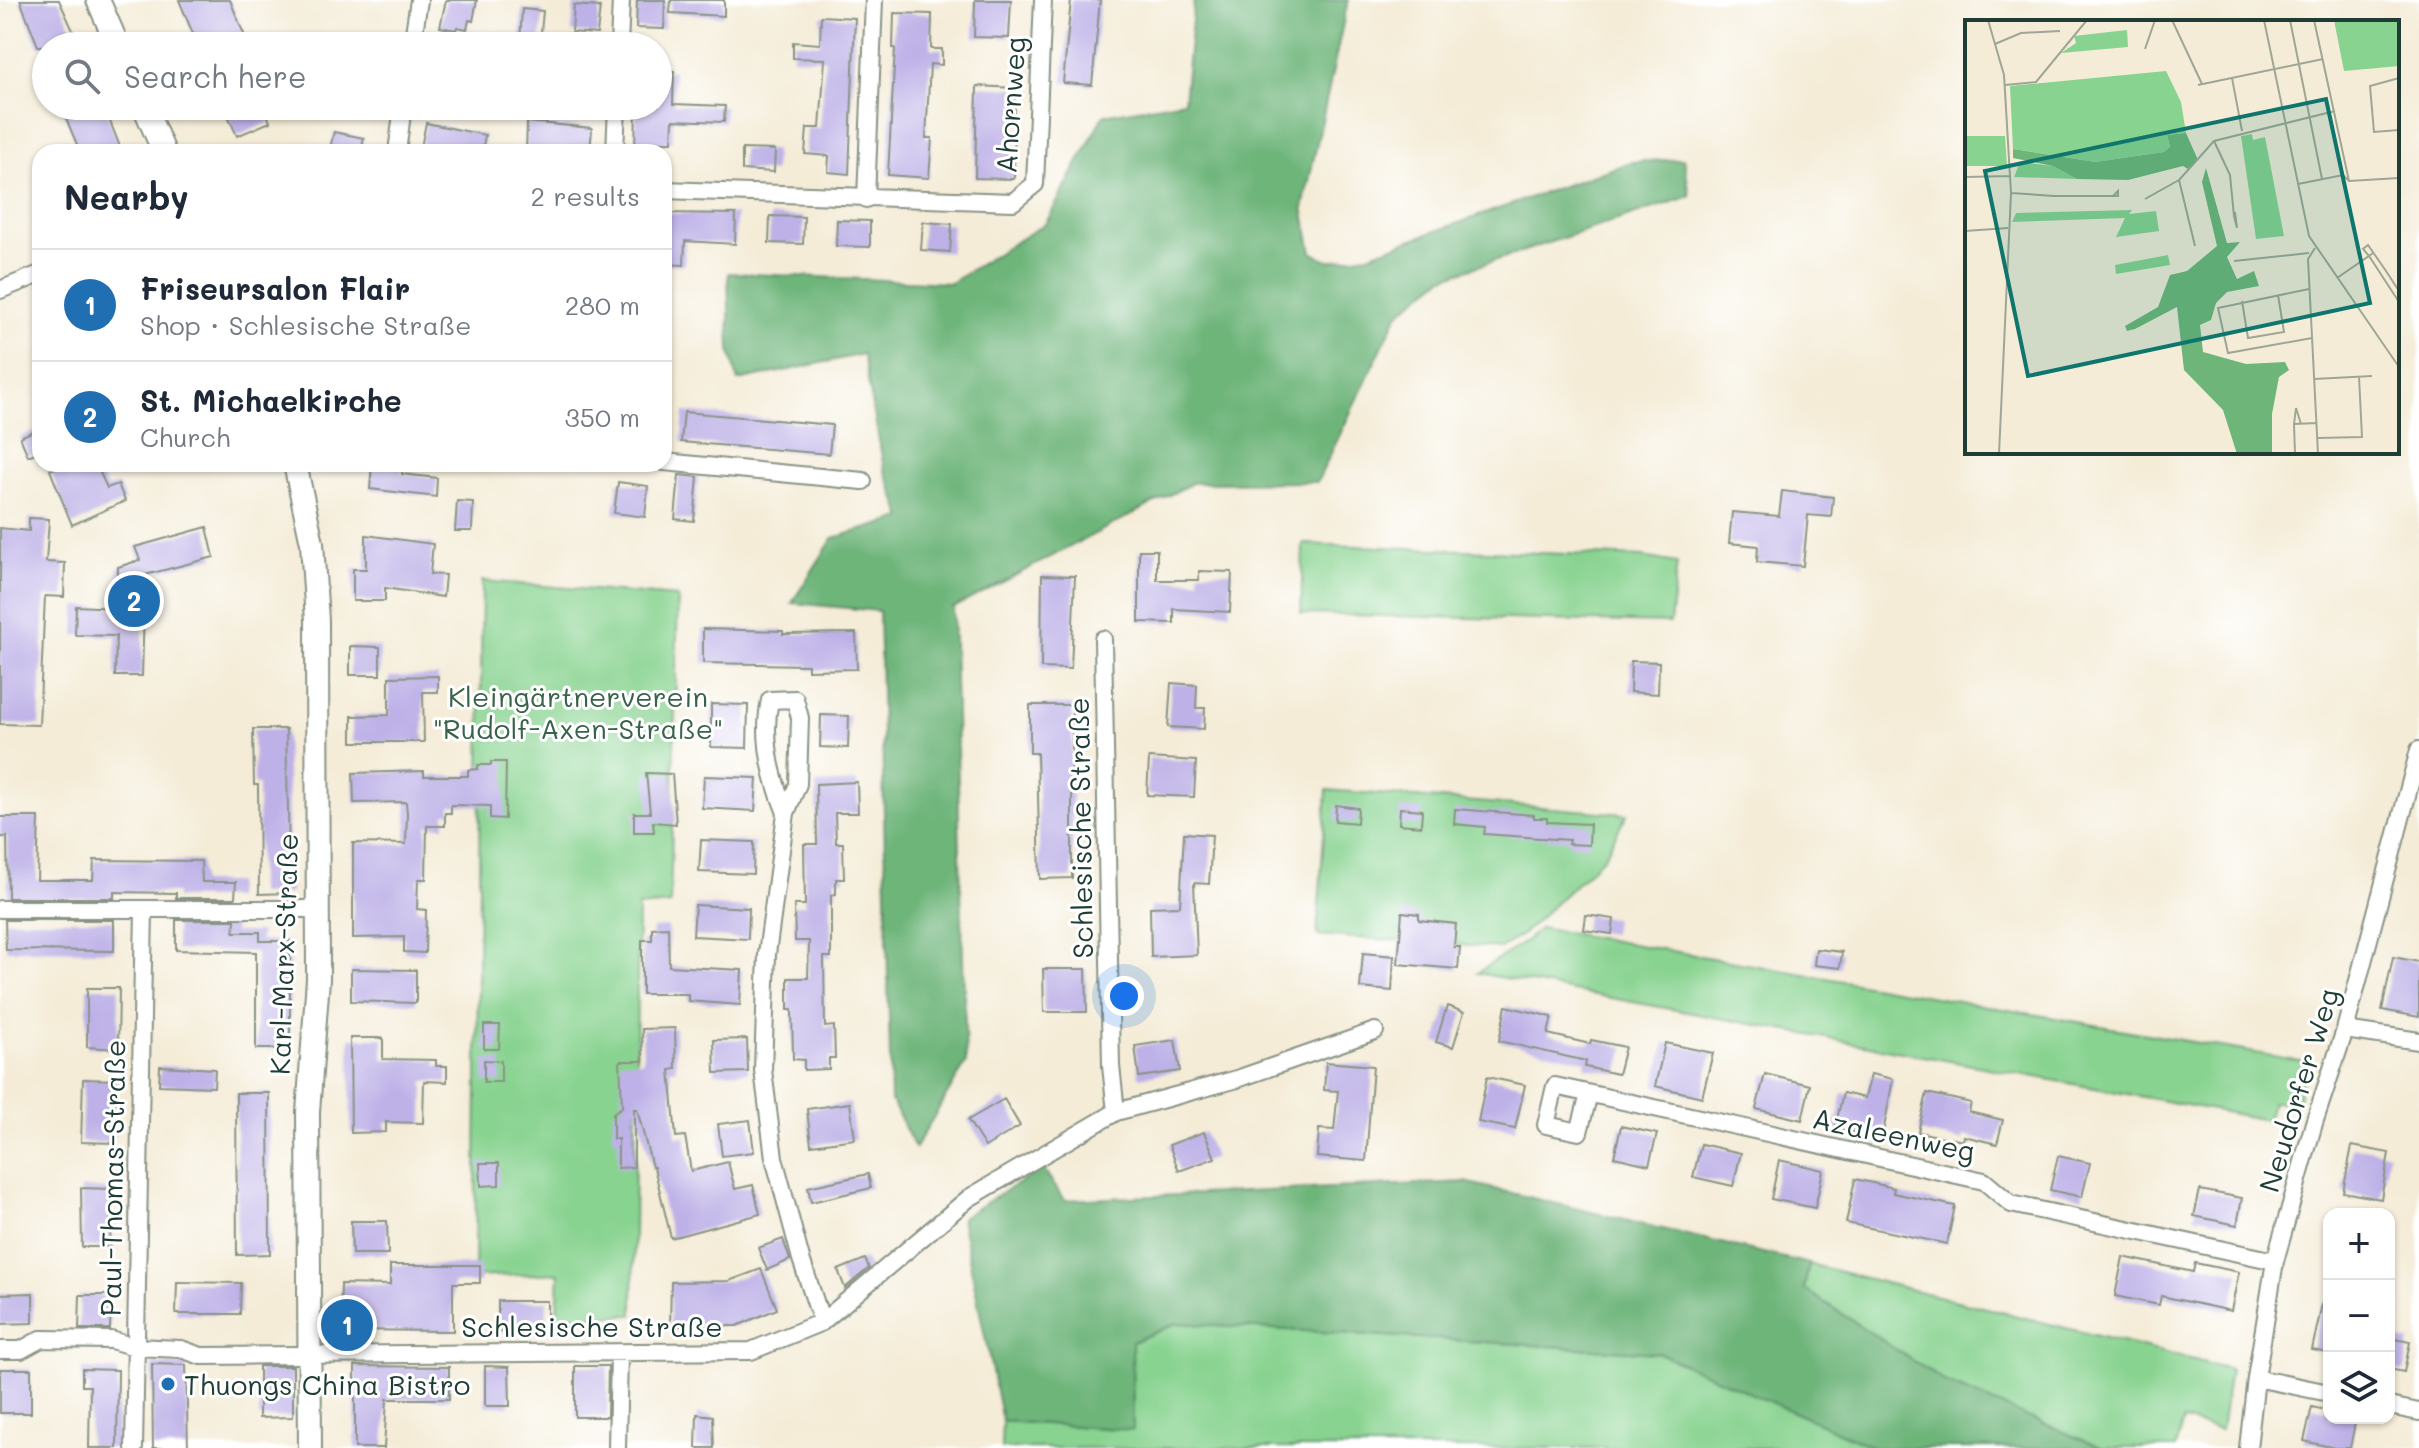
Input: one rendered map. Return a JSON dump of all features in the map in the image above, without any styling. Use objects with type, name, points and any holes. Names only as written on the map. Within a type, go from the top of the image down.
[{"type":"main road","points":[[98,0],[112,32]]},
{"type":"main road","points":[[150,120],[161,144]]},
{"type":"main road","name":"Karl-Marx-Straße","points":[[297,472],[312,543],[317,621],[318,979],[308,1112],[310,1448]]},
{"type":"street","points":[[414,32],[419,0]]},
{"type":"street","points":[[620,32],[621,0]]},
{"type":"street","points":[[866,199],[874,0]]},
{"type":"street","name":"Ahornweg","points":[[672,190],[1013,202],[1035,184],[1043,0]]},
{"type":"street","points":[[398,144],[401,120]]},
{"type":"street","points":[[615,144],[616,120]]},
{"type":"street","points":[[0,290],[32,277]]},
{"type":"street","points":[[672,463],[863,481]]},
{"type":"street","name":"Schlesische Straße","points":[[1103,639],[1110,1052],[1116,1112]]},
{"type":"street","points":[[786,813],[774,785],[766,718],[770,700],[795,699],[800,718],[798,784],[786,813],[767,954],[763,1070],[774,1158],[801,1259],[822,1322]]},
{"type":"street","name":"Neudorfer Weg","points":[[2248,1448],[2275,1261],[2314,1123],[2345,1030],[2419,750]]},
{"type":"street","points":[[0,909],[317,909]]},
{"type":"street","name":"Paul-Thomas-Straße","points":[[134,1448],[144,909]]},
{"type":"street","points":[[2345,1030],[2419,1041]]},
{"type":"street","name":"Schlesische Straße","points":[[0,1350],[21,1350],[41,1339],[111,1340],[135,1347],[181,1349],[201,1356],[751,1351],[822,1322],[969,1198],[1116,1112],[1237,1079],[1375,1031]]},
{"type":"street","name":"Azaleenweg","points":[[1589,1094],[1984,1181],[2011,1204],[2275,1261]]},
{"type":"street","points":[[617,1448],[619,1354]]},
{"type":"street","points":[[2256,1378],[2323,1392]]},
{"type":"street","points":[[2395,1407],[2419,1412]]},
{"type":"green space","points":[[1194,0],[1348,0],[1303,208],[1312,252],[1328,261],[1368,255],[1631,162],[1684,159],[1690,196],[1442,278],[1398,314],[1317,482],[1192,483],[953,608],[966,1063],[915,1148],[891,1100],[879,611],[792,603],[833,538],[903,518],[884,468],[863,354],[738,381],[730,349],[728,273],[950,283],[1046,223],[1104,115],[1184,101]]},
{"type":"green space","points":[[1303,544],[1643,557],[1677,563],[1670,623],[1301,614]]},
{"type":"green space","name":"Kleingärtnerverein \"Rudolf-Axen-Straße\"","points":[[482,581],[678,597],[670,904],[638,907],[633,1315],[557,1317],[559,1273],[475,1277]]},
{"type":"green space","points":[[1327,790],[1627,814],[1604,857],[1523,934],[1500,948],[1317,935]]},
{"type":"green space","points":[[1540,928],[2307,1062],[2297,1102],[2272,1102],[2267,1120],[1477,973]]},
{"type":"green space","points":[[1043,1168],[1064,1200],[1465,1182],[1809,1264],[1804,1289],[1947,1383],[2102,1448],[1875,1448],[1659,1353],[1177,1323],[1132,1342],[1133,1430],[1002,1421],[961,1218]]},
{"type":"green space","points":[[1809,1264],[2230,1369],[2221,1430],[2183,1421],[2175,1448],[2092,1446],[1947,1383],[1804,1289]]},
{"type":"green space","points":[[1177,1323],[1660,1353],[1875,1448],[1001,1448],[1002,1421],[1133,1430],[1132,1342]]},
{"type":"building","points":[[20,0],[59,0],[74,32],[33,32]]},
{"type":"building","points":[[179,0],[230,0],[243,32],[192,32]]},
{"type":"building","points":[[446,0],[477,0],[473,21],[469,20],[467,29],[440,27]]},
{"type":"building","points":[[637,0],[665,0],[664,29],[636,28]]},
{"type":"building","points":[[671,0],[724,0],[724,16],[670,13]]},
{"type":"building","points":[[975,0],[1011,0],[1009,38],[974,37]]},
{"type":"building","points":[[1071,0],[1100,0],[1092,85],[1063,83]]},
{"type":"building","points":[[574,5],[600,7],[597,32],[572,32]]},
{"type":"building","points":[[522,9],[543,11],[541,32],[521,32]]},
{"type":"building","points":[[894,13],[932,14],[931,49],[942,49],[942,65],[930,64],[926,138],[932,138],[929,178],[888,175]]},
{"type":"building","points":[[821,16],[855,18],[849,174],[828,172],[829,156],[805,154],[807,128],[820,128],[825,59],[793,58],[793,42],[820,44]]},
{"type":"building","points":[[672,71],[673,104],[725,106],[724,122],[673,120],[672,142],[635,144],[636,120],[672,120]]},
{"type":"building","points":[[977,86],[1015,88],[1014,179],[975,178]]},
{"type":"building","points":[[67,120],[109,120],[119,144],[77,144]]},
{"type":"building","points":[[230,120],[269,120],[270,122],[237,136]]},
{"type":"building","points":[[527,122],[592,128],[591,144],[526,144]]},
{"type":"building","points":[[426,123],[485,135],[483,144],[422,144]]},
{"type":"building","points":[[334,132],[364,138],[363,144],[331,144]]},
{"type":"building","points":[[742,149],[775,150],[774,172],[742,170]]},
{"type":"building","points":[[672,213],[736,214],[735,244],[685,241],[684,265],[672,264]]},
{"type":"building","points":[[770,216],[804,217],[803,244],[769,243]]},
{"type":"building","points":[[837,220],[870,221],[870,247],[836,246]]},
{"type":"building","points":[[923,222],[952,224],[950,252],[921,250]]},
{"type":"building","points":[[684,412],[832,425],[829,454],[681,442]]},
{"type":"building","points":[[32,432],[32,454],[28,456],[20,437]]},
{"type":"building","points":[[51,472],[100,472],[107,488],[118,484],[125,501],[72,525]]},
{"type":"building","points":[[371,472],[402,472],[437,478],[436,497],[370,489]]},
{"type":"building","points":[[679,475],[698,477],[694,521],[675,519]]},
{"type":"building","points":[[618,482],[648,486],[645,517],[614,513]]},
{"type":"building","points":[[1782,491],[1833,497],[1831,517],[1808,515],[1803,566],[1757,562],[1758,546],[1729,543],[1732,512],[1779,516]]},
{"type":"building","points":[[457,501],[473,502],[472,531],[455,531]]},
{"type":"building","points":[[29,518],[49,519],[46,562],[65,563],[64,597],[45,596],[39,725],[0,724],[0,528],[29,531]]},
{"type":"building","points":[[207,527],[214,557],[145,575],[142,676],[115,676],[116,636],[75,635],[76,606],[117,608],[118,567],[140,560],[135,547]]},
{"type":"building","points":[[366,535],[433,544],[430,574],[445,575],[443,597],[385,588],[385,601],[353,601],[353,569],[366,569]]},
{"type":"building","points":[[1139,550],[1157,550],[1157,580],[1199,580],[1199,571],[1232,572],[1230,612],[1174,609],[1174,623],[1139,622]]},
{"type":"building","points":[[1042,575],[1075,576],[1071,669],[1041,668]]},
{"type":"building","points":[[703,629],[783,631],[783,634],[856,633],[857,669],[808,670],[808,665],[703,663]]},
{"type":"building","points":[[350,646],[380,647],[380,675],[350,675]]},
{"type":"building","points":[[1631,661],[1659,662],[1658,694],[1630,692]]},
{"type":"building","points":[[438,676],[438,692],[423,692],[424,742],[352,742],[352,716],[389,715],[389,677]]},
{"type":"building","points":[[1171,683],[1197,685],[1196,708],[1205,708],[1204,729],[1168,727]]},
{"type":"building","points":[[711,704],[748,705],[747,748],[711,747]]},
{"type":"building","points":[[1030,705],[1072,705],[1072,878],[1040,879],[1037,753],[1030,753]]},
{"type":"building","points":[[821,715],[849,716],[848,748],[820,747]]},
{"type":"building","points":[[253,729],[286,729],[290,893],[259,894],[258,785],[254,785]]},
{"type":"building","points":[[1149,758],[1196,761],[1194,797],[1147,795]]},
{"type":"building","points":[[491,762],[506,762],[505,819],[490,818],[490,806],[451,805],[451,813],[445,813],[445,826],[427,826],[426,879],[418,879],[417,909],[426,910],[425,953],[404,952],[404,937],[353,938],[353,843],[406,844],[407,814],[406,802],[354,803],[353,773],[424,771],[424,776],[468,776],[468,770],[478,769],[478,765],[491,765]]},
{"type":"building","points":[[646,773],[672,774],[676,824],[653,822],[654,832],[634,832],[634,813],[650,813]]},
{"type":"building","points":[[704,776],[757,778],[755,811],[702,808]]},
{"type":"building","points":[[857,782],[858,813],[835,813],[836,843],[843,843],[844,879],[836,879],[836,894],[831,895],[831,957],[824,957],[825,1027],[834,1026],[835,1058],[829,1058],[829,1069],[804,1070],[804,1060],[793,1059],[788,978],[808,978],[809,941],[795,941],[794,905],[805,905],[804,844],[817,844],[816,784]]},
{"type":"building","points":[[1336,805],[1358,808],[1357,823],[1335,821]]},
{"type":"building","points":[[1400,808],[1422,810],[1421,826],[1399,824]]},
{"type":"building","points":[[1455,809],[1534,815],[1534,818],[1547,818],[1547,822],[1590,824],[1589,845],[1568,844],[1569,840],[1484,834],[1485,827],[1454,824]]},
{"type":"building","points":[[0,817],[39,817],[37,880],[93,880],[94,860],[201,861],[202,882],[236,882],[235,898],[176,898],[176,893],[114,892],[114,898],[8,898],[7,837],[0,837]]},
{"type":"building","points":[[1184,833],[1212,835],[1209,884],[1194,883],[1197,955],[1151,957],[1150,907],[1180,906]]},
{"type":"building","points":[[701,840],[754,842],[753,874],[699,872]]},
{"type":"building","points":[[695,905],[749,908],[748,939],[693,936]]},
{"type":"building","points":[[1402,912],[1419,914],[1419,920],[1456,924],[1454,947],[1460,947],[1458,969],[1398,964]]},
{"type":"building","points":[[1586,915],[1614,919],[1612,934],[1584,930]]},
{"type":"building","points":[[5,920],[114,920],[114,951],[6,950]]},
{"type":"building","points":[[176,920],[235,920],[234,932],[260,932],[260,941],[290,941],[290,1049],[256,1049],[256,952],[176,950]]},
{"type":"building","points":[[668,927],[669,966],[742,970],[740,1005],[688,1001],[688,994],[642,994],[642,940],[652,940],[652,928]]},
{"type":"building","points":[[1816,949],[1842,952],[1840,968],[1814,965]]},
{"type":"building","points":[[1363,953],[1394,956],[1392,991],[1360,988]]},
{"type":"building","points":[[2393,957],[2419,962],[2419,1017],[2382,1010]]},
{"type":"building","points":[[351,969],[416,970],[416,1003],[351,1001]]},
{"type":"building","points":[[1043,969],[1086,969],[1087,1012],[1044,1012]]},
{"type":"building","points":[[87,988],[119,988],[118,1049],[87,1047]]},
{"type":"building","points":[[1447,1006],[1464,1012],[1453,1047],[1436,1042]]},
{"type":"building","points":[[1506,1006],[1552,1017],[1548,1034],[1590,1044],[1591,1040],[1625,1047],[1618,1074],[1585,1067],[1586,1061],[1499,1041]]},
{"type":"building","points":[[484,1025],[500,1025],[499,1049],[484,1049]]},
{"type":"building","points":[[675,1028],[676,1069],[670,1070],[676,1137],[685,1136],[691,1171],[728,1162],[735,1189],[753,1185],[760,1214],[671,1238],[637,1109],[634,1109],[634,1167],[618,1168],[618,1139],[613,1139],[613,1113],[622,1107],[620,1061],[643,1061],[642,1029]]},
{"type":"building","points":[[350,1038],[383,1038],[383,1059],[436,1060],[436,1066],[447,1066],[447,1082],[424,1081],[423,1123],[386,1122],[386,1132],[351,1133]]},
{"type":"building","points":[[747,1039],[748,1072],[715,1073],[714,1040]]},
{"type":"building","points":[[1175,1040],[1180,1071],[1139,1077],[1135,1046]]},
{"type":"building","points":[[1665,1043],[1713,1053],[1702,1097],[1655,1086]]},
{"type":"building","points":[[484,1060],[501,1061],[501,1082],[484,1082]]},
{"type":"building","points":[[1326,1062],[1373,1066],[1366,1161],[1317,1157],[1319,1129],[1334,1130],[1338,1091],[1324,1090]]},
{"type":"building","points":[[160,1066],[215,1069],[214,1087],[159,1085]]},
{"type":"building","points":[[1765,1074],[1810,1085],[1802,1120],[1756,1109]]},
{"type":"building","points":[[1871,1074],[1893,1079],[1882,1139],[1835,1128],[1843,1093],[1865,1098]]},
{"type":"building","points":[[1487,1077],[1525,1085],[1515,1129],[1478,1122]]},
{"type":"building","points":[[83,1079],[116,1080],[114,1143],[81,1142]]},
{"type":"building","points":[[236,1093],[269,1093],[270,1254],[237,1255]]},
{"type":"building","points":[[1927,1093],[1971,1103],[1969,1112],[2003,1120],[1997,1144],[1964,1136],[1963,1141],[1918,1132]]},
{"type":"building","points":[[1004,1099],[1020,1126],[985,1147],[968,1120]]},
{"type":"building","points":[[850,1103],[855,1139],[811,1145],[807,1109]]},
{"type":"building","points":[[750,1120],[754,1152],[722,1156],[718,1124]]},
{"type":"building","points":[[1621,1126],[1657,1134],[1649,1165],[1614,1157]]},
{"type":"building","points":[[1204,1132],[1215,1158],[1179,1171],[1169,1145]]},
{"type":"building","points":[[1701,1144],[1741,1153],[1733,1186],[1693,1177]]},
{"type":"building","points":[[2352,1146],[2389,1153],[2381,1199],[2343,1192]]},
{"type":"building","points":[[2058,1156],[2090,1163],[2082,1197],[2050,1190]]},
{"type":"building","points":[[1779,1160],[1823,1170],[1815,1208],[1771,1199]]},
{"type":"building","points":[[480,1163],[499,1163],[499,1185],[481,1186]]},
{"type":"building","points":[[868,1174],[871,1188],[811,1202],[808,1187]]},
{"type":"building","points":[[1855,1179],[1894,1188],[1893,1193],[1955,1206],[1947,1244],[1846,1223]]},
{"type":"building","points":[[81,1188],[112,1189],[110,1247],[82,1247]]},
{"type":"building","points":[[2200,1190],[2242,1198],[2237,1225],[2194,1216]]},
{"type":"building","points":[[351,1221],[387,1221],[388,1254],[352,1254]]},
{"type":"building","points":[[783,1239],[790,1260],[767,1270],[758,1248]]},
{"type":"building","points":[[2123,1257],[2193,1272],[2195,1263],[2239,1272],[2231,1311],[2161,1296],[2159,1305],[2115,1296]]},
{"type":"building","points":[[865,1259],[869,1268],[845,1288],[838,1270]]},
{"type":"building","points":[[390,1265],[480,1265],[480,1283],[453,1283],[453,1331],[340,1330],[341,1284],[390,1285]]},
{"type":"building","points":[[761,1269],[777,1309],[737,1326],[670,1326],[671,1282],[729,1281]]},
{"type":"building","points":[[177,1282],[241,1283],[240,1314],[176,1314]]},
{"type":"building","points":[[33,1293],[33,1323],[0,1324],[0,1294]]},
{"type":"building","points":[[80,1295],[111,1295],[110,1329],[79,1329]]},
{"type":"building","points":[[498,1301],[547,1301],[547,1333],[498,1332]]},
{"type":"building","points":[[2322,1304],[2323,1304],[2323,1352],[2312,1350]]},
{"type":"building","points":[[2395,1339],[2410,1342],[2404,1372],[2395,1370]]},
{"type":"building","points":[[152,1364],[186,1365],[188,1448],[153,1448]]},
{"type":"building","points":[[259,1366],[293,1366],[293,1417],[259,1418]]},
{"type":"building","points":[[355,1366],[449,1367],[449,1399],[387,1399],[384,1448],[355,1448]]},
{"type":"building","points":[[485,1366],[509,1367],[510,1406],[485,1406]]},
{"type":"building","points":[[575,1366],[608,1366],[607,1417],[575,1417]]},
{"type":"building","points":[[0,1369],[31,1369],[31,1413],[0,1413]]},
{"type":"building","points":[[82,1369],[118,1370],[117,1448],[89,1448],[90,1386],[82,1386]]},
{"type":"building","points":[[2312,1407],[2323,1410],[2323,1424],[2355,1424],[2350,1448],[2304,1441]]},
{"type":"building","points":[[697,1414],[713,1416],[714,1448],[696,1448]]},
{"type":"place","name":"St. Michaelkirche","points":[[134,601]]},
{"type":"place","name":"Friseursalon Flair","points":[[347,1325]]},
{"type":"place","name":"Thuongs China Bistro","points":[[168,1384]]}]
